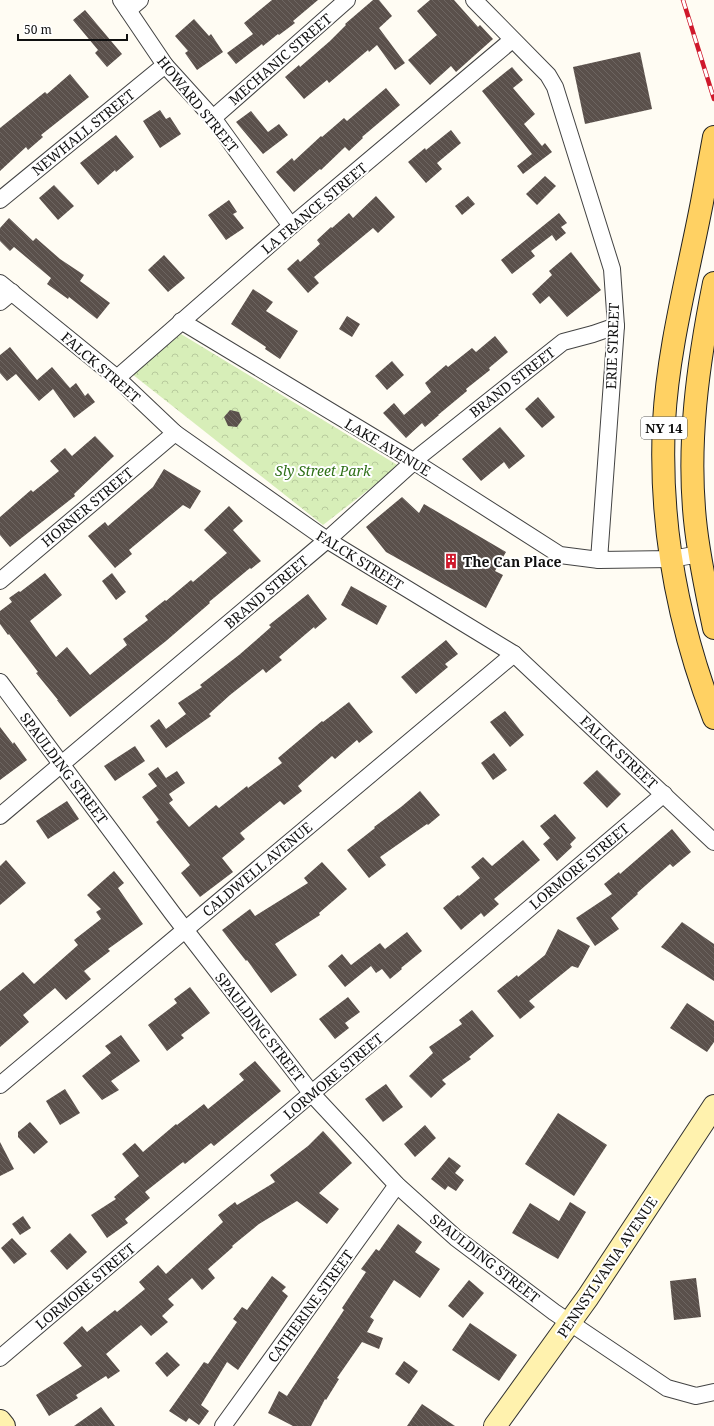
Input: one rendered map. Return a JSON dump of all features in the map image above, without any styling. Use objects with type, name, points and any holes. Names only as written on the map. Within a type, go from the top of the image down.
[{"type":"main road","name":"NY 14","points":[[714,137],[702,203],[680,303],[670,363],[664,422],[663,486],[667,537],[676,591],[700,682],[714,718]]},
{"type":"main road","name":"NY 14","points":[[714,283],[699,381],[692,447],[696,528],[703,578],[714,628]]},
{"type":"main road","name":"PENNSYLVANIA AVENUE","points":[[495,1426],[569,1324],[714,1106]]},
{"type":"main road","points":[[0,1421],[4,1426]]},
{"type":"street","name":"MECHANIC STREET","points":[[213,118],[347,0]]},
{"type":"street","name":"ERIE STREET","points":[[474,0],[548,75],[555,87],[612,269],[616,326],[599,560]]},
{"type":"street","name":"HOWARD STREET","points":[[130,3],[165,64],[213,118],[291,226]]},
{"type":"street","name":"LA FRANCE STREET","points":[[117,378],[291,226],[512,40]]},
{"type":"street","name":"NEWHALL STREET","points":[[0,200],[165,64]]},
{"type":"street","name":"FALCK STREET","points":[[4,292],[117,378],[174,433],[327,540],[514,654],[714,842]]},
{"type":"street","name":"LAKE AVENUE","points":[[181,321],[413,461],[560,555],[599,560]]},
{"type":"street","name":"BRAND STREET","points":[[0,816],[327,540],[413,461],[563,342],[616,326]]},
{"type":"street","name":"HORNER STREET","points":[[0,582],[174,433]]},
{"type":"street","points":[[599,560],[671,559],[700,554]]},
{"type":"street","name":"CALDWELL AVENUE","points":[[0,1085],[514,654]]},
{"type":"street","name":"SPAULDING STREET","points":[[0,682],[185,930],[312,1094],[397,1185],[456,1238],[569,1324],[668,1388],[696,1396],[714,1392]]},
{"type":"street","name":"LORMORE STREET","points":[[0,1358],[664,794]]},
{"type":"street","name":"CATHERINE STREET","points":[[223,1426],[397,1185]]},
{"type":"green space","name":"Sly Street Park","points":[[181,334],[399,466],[323,525],[132,374]]},
{"type":"building","points":[[272,0],[318,0],[293,21],[295,23],[263,46],[262,44],[236,64],[227,53],[253,34],[244,23]]},
{"type":"building","points":[[373,0],[379,0],[392,16],[379,28],[405,63],[395,70],[377,45],[369,52],[368,50],[329,83],[327,80],[304,99],[285,77],[299,65],[300,67],[330,41],[346,25],[345,24]]},
{"type":"building","points":[[430,0],[454,0],[478,27],[480,25],[493,39],[456,72],[451,66],[430,85],[408,60],[437,35],[417,11]]},
{"type":"building","points":[[85,10],[122,54],[107,67],[95,53],[98,50],[73,20]]},
{"type":"building","points":[[194,19],[209,36],[211,34],[223,52],[197,70],[185,53],[188,51],[175,36]]},
{"type":"building","points":[[640,52],[652,109],[585,124],[573,67]]},
{"type":"building","points":[[512,67],[523,80],[513,88],[535,114],[524,124],[542,146],[545,143],[552,152],[523,174],[517,166],[532,154],[482,91]]},
{"type":"building","points":[[70,74],[89,97],[41,135],[43,137],[28,150],[26,147],[0,171],[0,128],[45,92],[47,94]]},
{"type":"building","points":[[386,88],[400,105],[362,137],[363,138],[349,151],[345,147],[321,170],[320,169],[294,192],[276,172],[292,158],[294,161],[321,136],[322,137],[344,118],[347,121]]},
{"type":"building","points":[[160,110],[166,119],[170,117],[181,134],[160,148],[143,121]]},
{"type":"building","points":[[251,111],[268,132],[279,124],[288,135],[263,154],[236,122]]},
{"type":"building","points":[[451,130],[461,143],[437,163],[442,169],[426,183],[408,162]]},
{"type":"building","points":[[116,135],[134,157],[116,172],[115,170],[98,185],[80,163]]},
{"type":"building","points":[[545,176],[556,186],[537,205],[526,194]]},
{"type":"building","points":[[54,185],[74,206],[58,220],[39,198]]},
{"type":"building","points":[[376,196],[395,217],[378,233],[373,228],[314,277],[319,283],[308,293],[287,269],[298,259],[300,262],[320,244],[317,240],[331,227],[332,228],[349,213],[353,218]]},
{"type":"building","points":[[468,196],[475,204],[462,215],[455,206]]},
{"type":"building","points":[[229,200],[237,212],[233,214],[244,228],[226,240],[208,215]]},
{"type":"building","points":[[559,213],[567,223],[561,227],[566,233],[556,241],[552,235],[531,251],[535,256],[512,274],[501,260]]},
{"type":"building","points":[[9,218],[33,241],[36,238],[60,259],[84,275],[80,281],[110,303],[97,319],[69,297],[68,299],[47,284],[51,278],[14,247],[10,251],[0,241],[0,228]]},
{"type":"building","points":[[571,252],[601,290],[567,317],[549,296],[540,304],[532,294],[552,275],[549,271]]},
{"type":"building","points":[[164,255],[185,278],[168,292],[148,270]]},
{"type":"building","points":[[253,289],[273,302],[266,311],[298,331],[280,359],[265,349],[266,347],[231,324]]},
{"type":"building","points":[[347,316],[360,324],[352,337],[339,329]]},
{"type":"building","points":[[495,336],[508,352],[489,368],[490,370],[466,389],[467,391],[425,427],[422,423],[406,438],[383,413],[394,403],[404,415],[431,392],[425,383],[446,365],[448,367],[472,348],[476,352]]},
{"type":"building","points":[[10,347],[37,380],[52,367],[70,388],[76,383],[85,396],[88,393],[95,402],[74,418],[53,389],[39,401],[16,374],[7,381],[0,373],[0,355]]},
{"type":"building","points":[[392,361],[404,375],[387,390],[375,376]]},
{"type":"building","points":[[538,397],[555,417],[542,428],[525,409]]},
{"type":"building","points":[[230,410],[239,412],[242,420],[237,427],[228,426],[224,417]]},
{"type":"building","points":[[500,427],[525,456],[509,469],[504,462],[481,481],[462,459]]},
{"type":"building","points":[[95,436],[114,456],[74,494],[75,496],[10,547],[0,535],[0,517],[31,490],[33,492],[59,471],[50,461],[65,448],[72,456]]},
{"type":"building","points":[[164,469],[201,491],[190,509],[183,505],[129,550],[132,554],[115,568],[88,536],[105,522],[108,526],[153,487]]},
{"type":"building","name":"The Can Place","points":[[402,497],[419,513],[424,504],[506,552],[495,571],[503,575],[486,608],[386,552],[366,527]]},
{"type":"building","points":[[229,506],[243,521],[233,530],[261,561],[251,569],[250,568],[209,602],[210,603],[166,641],[70,717],[36,673],[38,672],[0,624],[0,611],[12,602],[9,598],[19,591],[20,592],[45,573],[62,595],[30,621],[56,657],[67,647],[90,675],[127,645],[123,639],[148,620],[145,616],[191,580],[193,582],[227,553],[204,530]]},
{"type":"building","points":[[112,573],[126,592],[116,600],[102,581]]},
{"type":"building","points":[[351,586],[387,606],[377,625],[341,605]]},
{"type":"building","points":[[308,594],[327,619],[315,629],[314,627],[279,657],[282,660],[266,673],[263,669],[230,695],[209,714],[211,716],[166,748],[150,726],[159,719],[166,729],[186,714],[178,703],[202,687],[200,685],[239,655],[271,627],[269,625]]},
{"type":"building","points":[[446,640],[458,654],[445,664],[448,667],[416,694],[401,677]]},
{"type":"building","points":[[349,702],[373,732],[359,743],[357,740],[335,759],[332,756],[298,786],[302,791],[284,805],[280,801],[240,833],[245,839],[222,858],[233,872],[200,897],[181,873],[190,865],[156,822],[159,820],[142,797],[157,786],[148,774],[158,767],[166,778],[177,771],[185,783],[169,794],[173,800],[169,803],[189,827],[216,805],[219,808],[247,786],[248,788],[282,763],[278,758],[322,721],[323,722]]},
{"type":"building","points":[[505,711],[524,735],[510,747],[490,722]]},
{"type":"building","points":[[0,727],[13,744],[14,742],[27,760],[0,780]]},
{"type":"building","points":[[135,746],[145,761],[115,781],[104,766]]},
{"type":"building","points":[[494,753],[507,770],[493,780],[481,763]]},
{"type":"building","points":[[597,770],[621,794],[607,808],[583,783]]},
{"type":"building","points":[[420,791],[440,815],[428,825],[427,824],[380,857],[386,865],[369,878],[347,850]]},
{"type":"building","points":[[67,801],[79,819],[48,839],[36,821]]},
{"type":"building","points":[[555,814],[576,838],[570,844],[572,847],[557,861],[543,844],[550,838],[540,826]]},
{"type":"building","points":[[672,829],[691,852],[673,867],[670,864],[611,918],[619,929],[595,946],[576,918],[612,894],[604,884],[619,872],[620,874]]},
{"type":"building","points":[[523,840],[540,860],[494,899],[499,904],[484,917],[481,913],[461,930],[443,908],[480,878],[471,867],[483,857],[492,866]]},
{"type":"building","points":[[6,860],[26,883],[0,905],[0,866]]},
{"type":"building","points":[[322,862],[347,889],[319,913],[320,915],[275,944],[297,975],[271,993],[247,960],[246,961],[222,930],[250,909],[255,916],[308,883],[304,878]]},
{"type":"building","points":[[114,871],[124,883],[118,888],[143,924],[108,949],[110,951],[84,971],[91,979],[66,1000],[55,988],[23,1015],[29,1022],[0,1047],[0,991],[23,972],[34,984],[78,945],[74,940],[101,919],[96,912],[101,909],[87,895]]},
{"type":"building","points":[[682,922],[714,944],[714,981],[661,947]]},
{"type":"building","points":[[558,929],[590,946],[578,968],[572,966],[529,1001],[535,1007],[520,1019],[497,991],[517,975],[518,977],[545,955]]},
{"type":"building","points":[[407,932],[422,951],[390,979],[382,969],[376,973],[371,966],[345,987],[328,966],[342,954],[351,965],[380,943],[385,949]]},
{"type":"building","points":[[190,987],[210,1013],[181,1035],[184,1038],[167,1051],[148,1025],[177,1003],[174,999]]},
{"type":"building","points":[[348,997],[360,1012],[345,1023],[349,1028],[335,1039],[319,1019]]},
{"type":"building","points":[[687,1003],[714,1021],[714,1042],[707,1052],[670,1028]]},
{"type":"building","points":[[472,1010],[494,1036],[469,1057],[471,1059],[442,1080],[446,1084],[431,1098],[409,1076],[433,1053],[429,1047],[462,1024],[459,1020]]},
{"type":"building","points":[[121,1035],[140,1061],[111,1081],[119,1090],[102,1100],[82,1076],[111,1053],[105,1046]]},
{"type":"building","points":[[255,1061],[281,1091],[214,1146],[211,1143],[185,1164],[183,1162],[145,1192],[150,1198],[125,1219],[128,1223],[107,1238],[91,1215],[116,1199],[114,1197],[139,1176],[122,1154],[135,1143],[143,1152],[176,1124],[177,1125],[204,1104],[208,1109],[244,1080],[239,1074]]},
{"type":"building","points":[[386,1084],[403,1107],[383,1122],[365,1099]]},
{"type":"building","points":[[65,1089],[80,1113],[60,1125],[46,1101]]},
{"type":"building","points":[[558,1113],[607,1145],[574,1196],[525,1164]]},
{"type":"building","points":[[30,1122],[48,1142],[34,1154],[18,1137],[18,1132]]},
{"type":"building","points":[[425,1125],[436,1138],[415,1157],[404,1144]]},
{"type":"building","points":[[323,1131],[352,1163],[319,1193],[339,1209],[327,1224],[297,1201],[259,1224],[232,1246],[233,1247],[208,1269],[215,1278],[202,1290],[192,1278],[168,1299],[174,1305],[162,1316],[168,1322],[151,1336],[141,1325],[106,1354],[120,1371],[108,1379],[106,1376],[76,1395],[78,1398],[49,1416],[36,1395],[82,1366],[63,1343],[82,1326],[87,1332],[115,1310],[117,1312],[145,1289],[139,1282],[158,1265],[166,1274],[223,1222],[218,1215],[235,1202],[237,1205],[275,1182],[270,1175],[308,1146]]},
{"type":"building","points":[[0,1142],[14,1169],[0,1176]]},
{"type":"building","points":[[449,1157],[461,1166],[455,1173],[464,1180],[456,1191],[448,1186],[445,1190],[431,1179]]},
{"type":"building","points":[[570,1202],[586,1212],[558,1259],[512,1233],[530,1203],[559,1221]]},
{"type":"building","points":[[23,1216],[31,1228],[20,1235],[12,1224]]},
{"type":"building","points":[[398,1224],[422,1242],[415,1252],[440,1269],[420,1298],[394,1280],[370,1317],[374,1320],[367,1332],[383,1338],[379,1349],[362,1342],[337,1378],[339,1379],[326,1400],[325,1399],[311,1426],[293,1426],[268,1413],[279,1391],[287,1396],[344,1310],[342,1308],[366,1272],[361,1269],[376,1249],[379,1251]]},
{"type":"building","points":[[70,1233],[87,1252],[67,1270],[50,1251]]},
{"type":"building","points":[[12,1238],[27,1254],[14,1264],[1,1248]]},
{"type":"building","points":[[272,1276],[286,1287],[282,1291],[288,1296],[238,1370],[227,1362],[201,1405],[209,1411],[199,1425],[189,1418],[186,1422],[169,1411],[204,1362],[208,1364],[237,1322],[233,1319],[242,1307],[247,1310]]},
{"type":"building","points":[[696,1278],[701,1317],[674,1320],[670,1281]]},
{"type":"building","points":[[469,1280],[484,1293],[463,1318],[448,1306]]},
{"type":"building","points":[[470,1323],[517,1355],[499,1381],[452,1350]]},
{"type":"building","points":[[167,1352],[180,1365],[167,1377],[155,1363]]},
{"type":"building","points":[[404,1361],[418,1371],[409,1384],[395,1374]]},
{"type":"building","points":[[422,1404],[455,1426],[407,1426]]},
{"type":"building","points":[[101,1407],[115,1426],[74,1426]]},
{"type":"railway","points":[[683,0],[714,99]]},
{"type":"place","name":"The Can Place","points":[[451,561]]}]
